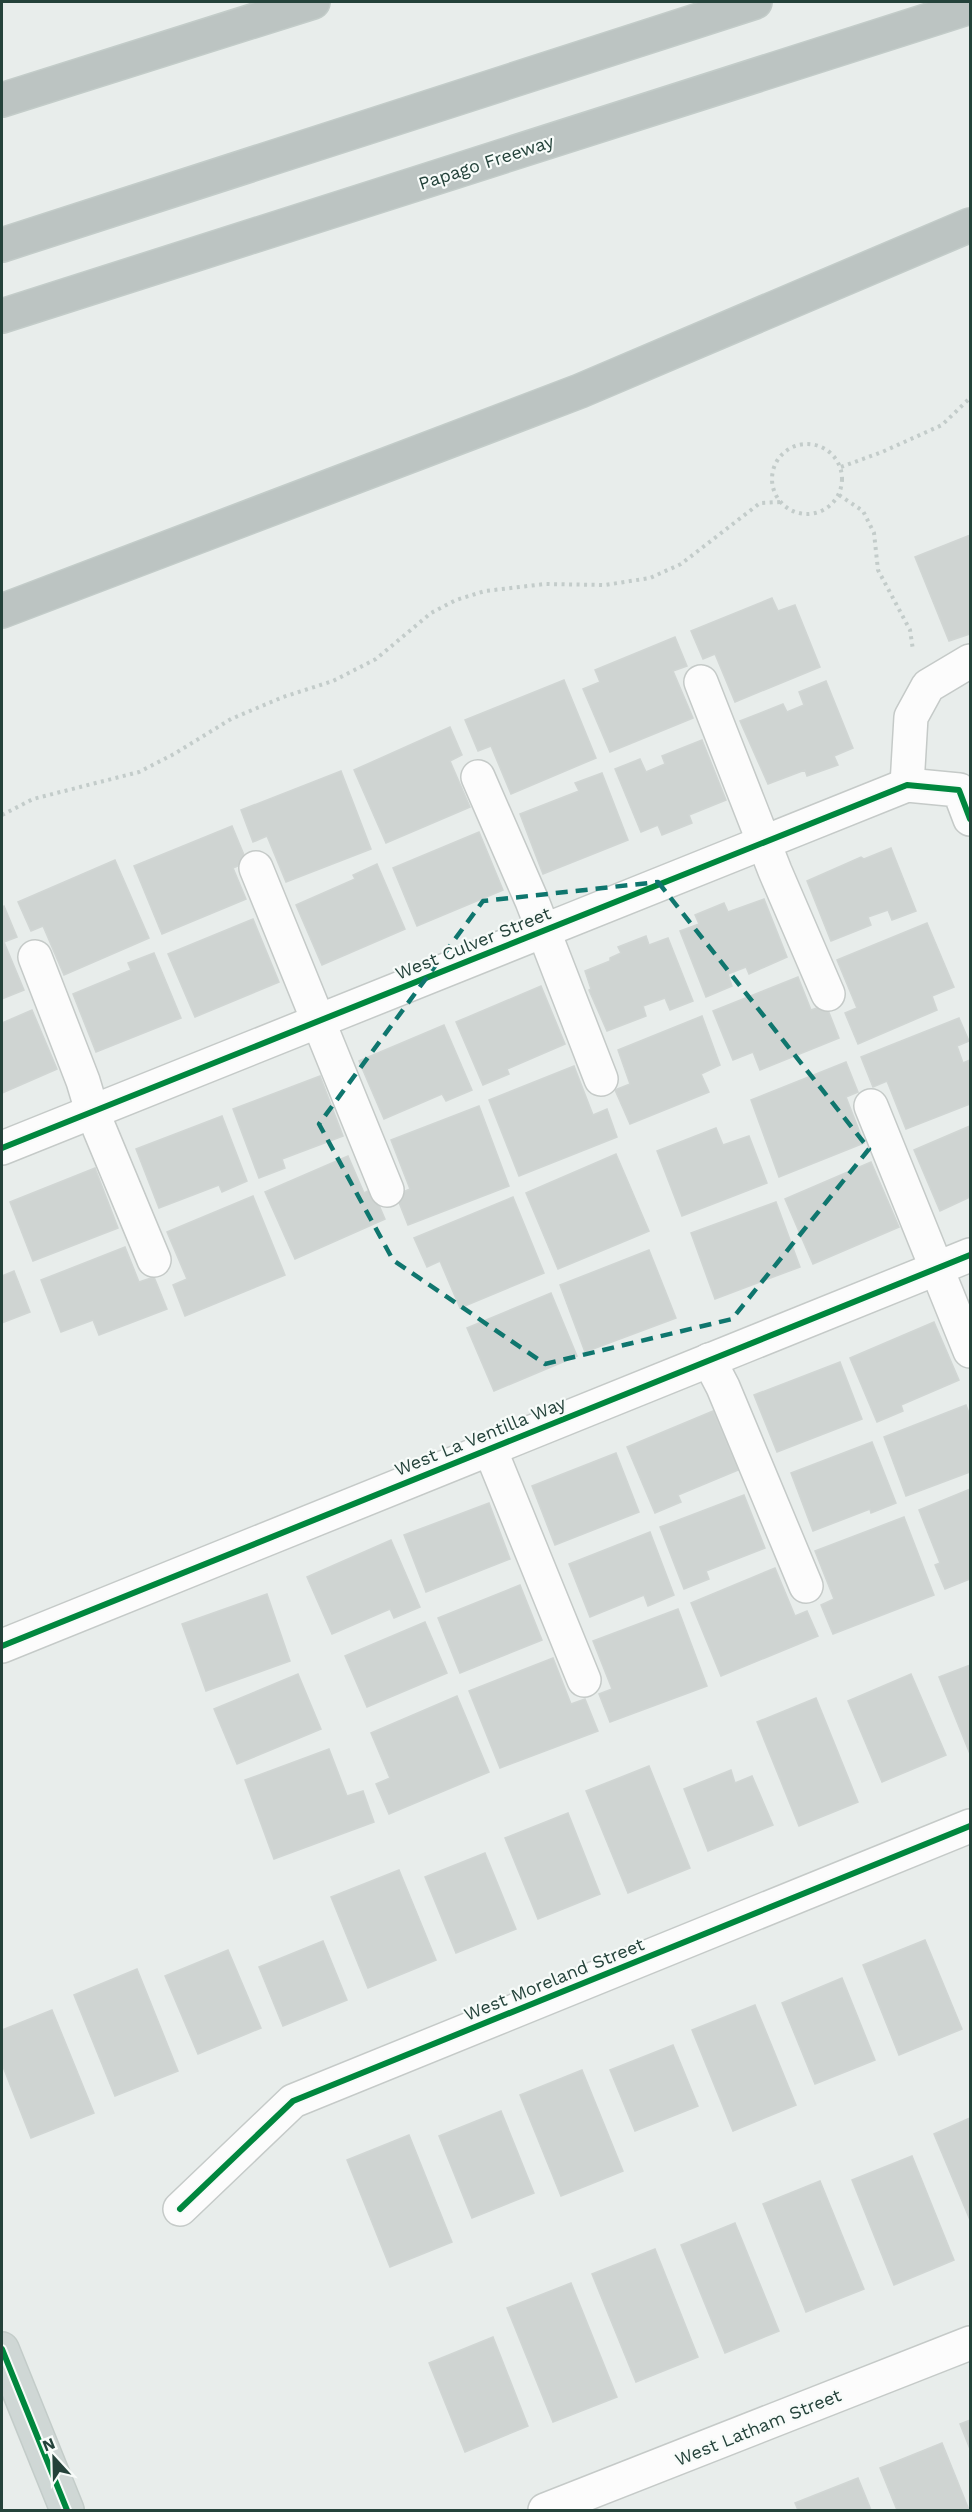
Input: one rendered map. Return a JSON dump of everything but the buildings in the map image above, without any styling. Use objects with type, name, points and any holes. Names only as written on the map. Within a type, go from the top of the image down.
[{"type":"highway","points":[[2,100],[313,2]]},
{"type":"highway","points":[[2,245],[755,2]]},
{"type":"highway","name":"Papago Freeway","points":[[2,316],[970,7]]},
{"type":"highway","points":[[2,610],[579,391],[970,225]]},
{"type":"main road","points":[[2,2349],[67,2511]]},
{"type":"street","points":[[908,786],[911,717],[928,686],[970,661]]},
{"type":"street","points":[[701,682],[764,843],[828,994]]},
{"type":"street","points":[[478,777],[544,931],[601,1080]]},
{"type":"street","name":"West Culver Street","points":[[2,1148],[908,786],[965,804]]},
{"type":"street","points":[[256,868],[387,1190]]},
{"type":"street","points":[[35,957],[92,1112],[154,1260]]},
{"type":"street","points":[[871,1106],[970,1351]]},
{"type":"street","name":"West La Ventilla Way","points":[[3,1640],[490,1449],[970,1255]]},
{"type":"street","points":[[709,1360],[723,1387],[806,1586]]},
{"type":"street","points":[[490,1449],[584,1680]]},
{"type":"street","name":"West Moreland Street","points":[[180,2209],[293,2101],[967,1838]]},
{"type":"street","name":"West Latham Street","points":[[545,2511],[970,2343]]},
{"type":"path","points":[[841,467],[882,452],[942,425],[970,398]]},
{"type":"path","points":[[806,443],[817,445],[835,457],[841,467],[842,486],[839,495],[822,511],[811,515],[788,510],[773,492],[772,470],[784,451],[806,443]]},
{"type":"path","points":[[839,495],[863,511],[874,533],[878,570],[910,630],[912,658]]},
{"type":"path","points":[[2,815],[33,799],[139,772],[174,754],[231,719],[283,697],[333,681],[376,659],[431,613],[456,600],[485,591],[535,585],[605,585],[650,578],[681,564],[760,504],[780,502]]},
{"type":"highlighted area","points":[[658,882],[869,1149],[732,1319],[545,1364],[393,1260],[319,1124],[483,901]]},
{"type":"cycle path","points":[[2,1148],[907,785],[959,790],[970,819]]},
{"type":"cycle path","points":[[2,1646],[970,1255]]},
{"type":"cycle path","points":[[180,2209],[293,2101],[970,1826]]},
{"type":"cycle path","points":[[2,2349],[67,2510]]}]
